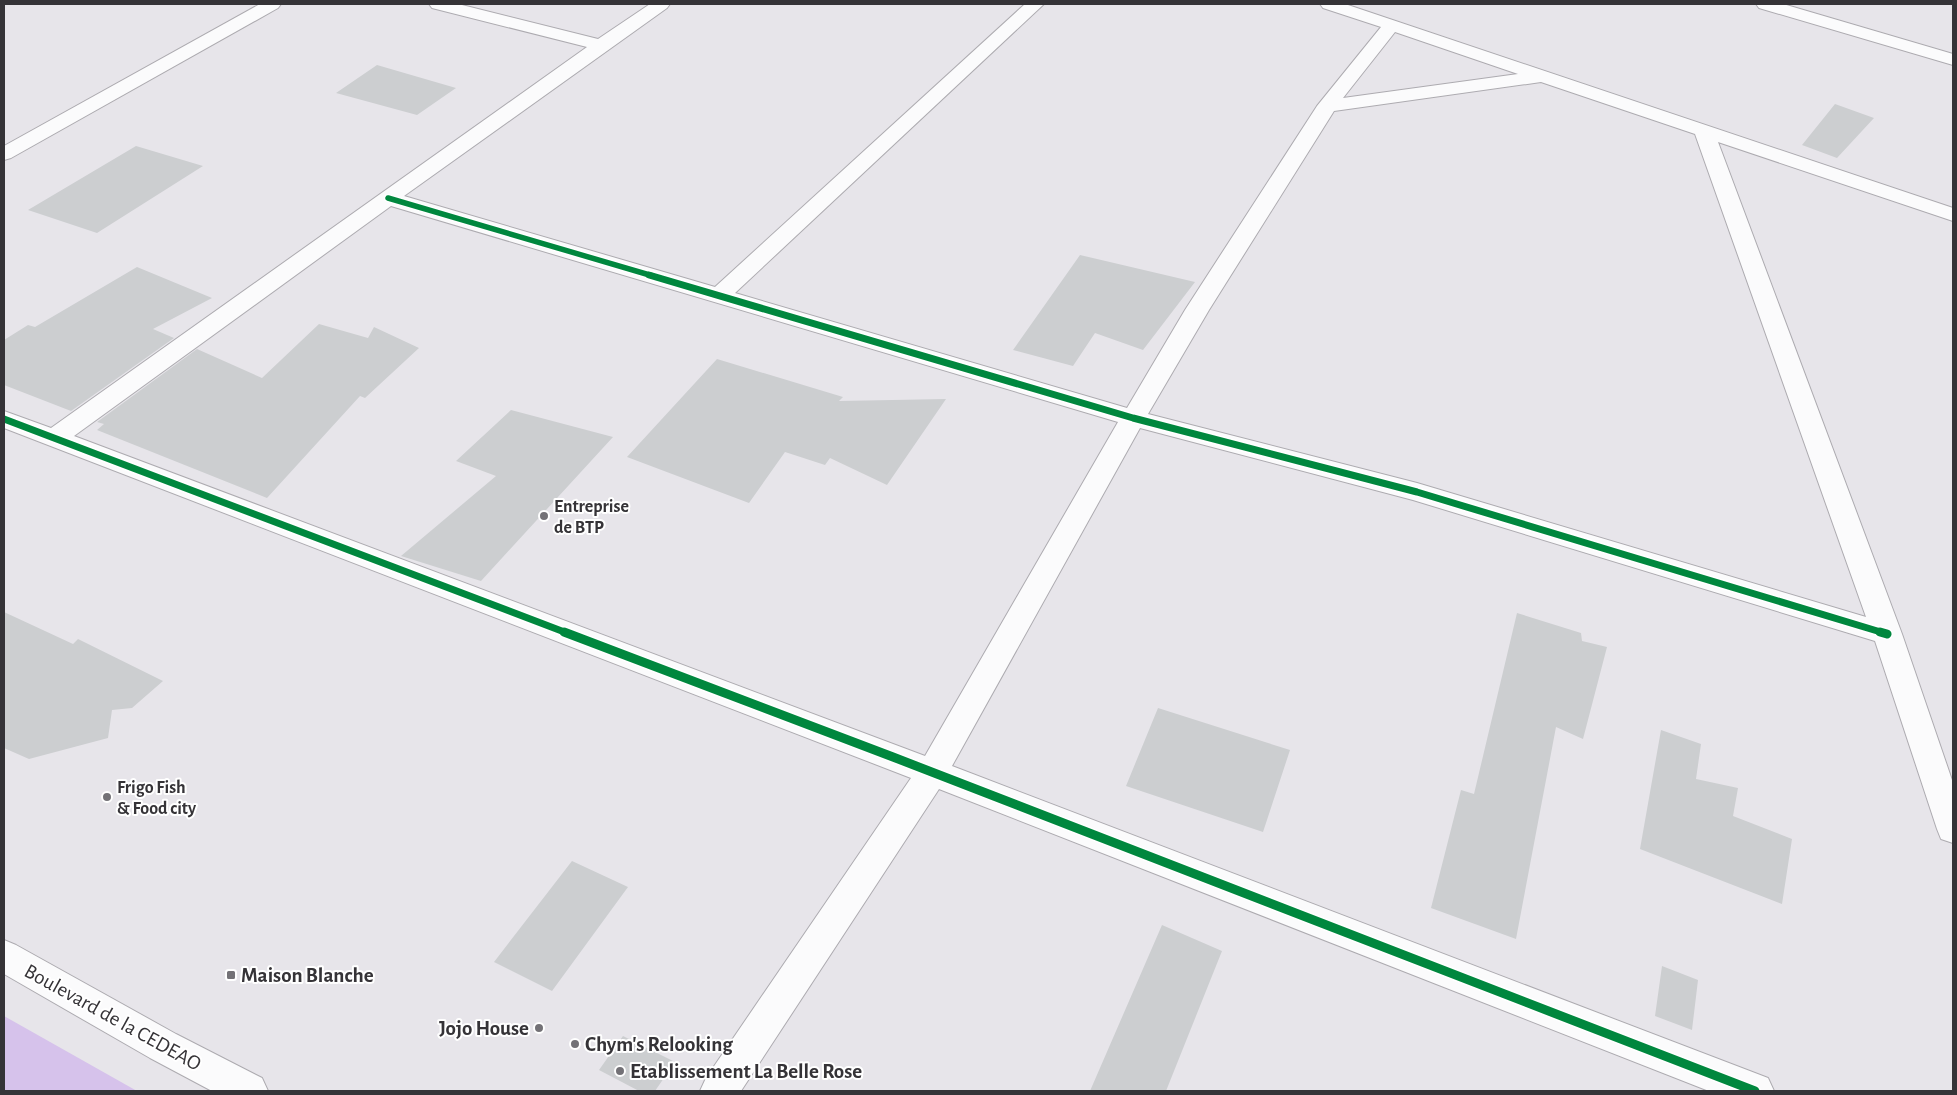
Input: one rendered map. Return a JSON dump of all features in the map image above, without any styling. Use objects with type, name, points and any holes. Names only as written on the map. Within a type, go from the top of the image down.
[{"type":"street","points":[[4,154],[272,4]]},
{"type":"street","points":[[438,4],[601,45]]},
{"type":"street","points":[[54,438],[601,45],[661,4]]},
{"type":"street","points":[[720,295],[1035,4]]},
{"type":"street","points":[[1329,4],[1953,216]]},
{"type":"street","points":[[1765,4],[1953,60]]},
{"type":"street","points":[[719,1091],[932,772],[1133,418],[1197,310],[1327,106],[1392,25]]},
{"type":"street","points":[[1327,106],[1544,77]]},
{"type":"street","points":[[1704,131],[1887,634],[1953,829]]},
{"type":"street","points":[[388,198],[1133,418],[1416,492],[1887,634]]},
{"type":"street","points":[[4,419],[932,772],[1755,1091]]},
{"type":"street","name":"Boulevard de la CEDEAO","points":[[4,956],[164,1046],[250,1091]]},
{"type":"shaded area","points":[[4,1016],[137,1091],[4,1091]]},
{"type":"building","points":[[377,65],[456,88],[417,115],[336,93]]},
{"type":"building","points":[[1835,104],[1874,118],[1837,158],[1802,145]]},
{"type":"building","points":[[136,146],[203,166],[97,233],[28,210]]},
{"type":"building","points":[[1080,255],[1195,282],[1143,350],[1095,333],[1073,366],[1013,350]]},
{"type":"building","points":[[137,267],[212,298],[153,329],[174,338],[71,411],[4,385],[4,340],[28,325],[35,327]]},
{"type":"building","points":[[319,324],[368,338],[374,327],[419,348],[365,398],[360,396],[267,498],[97,430],[104,424],[97,422],[197,349],[262,378]]},
{"type":"building","points":[[717,359],[843,397],[839,401],[946,399],[887,485],[830,458],[825,465],[785,452],[749,503],[627,457]]},
{"type":"building","points":[[511,410],[613,437],[481,581],[401,556],[496,476],[456,461]]},
{"type":"building","points":[[4,612],[73,644],[78,639],[163,681],[132,708],[112,710],[108,738],[29,759],[4,748]]},
{"type":"building","points":[[1517,613],[1581,633],[1582,641],[1607,647],[1583,739],[1556,727],[1516,939],[1431,908],[1461,790],[1474,794]]},
{"type":"building","points":[[1158,708],[1290,750],[1263,832],[1126,786]]},
{"type":"building","points":[[1661,730],[1701,744],[1696,779],[1738,788],[1733,816],[1792,839],[1782,904],[1640,849]]},
{"type":"building","points":[[572,861],[628,887],[552,991],[494,962]]},
{"type":"building","points":[[1162,925],[1222,951],[1166,1091],[1090,1091]]},
{"type":"building","points":[[1662,966],[1698,980],[1692,1030],[1655,1016]]},
{"type":"building","points":[[623,1036],[675,1062],[655,1091],[639,1091],[599,1070]]},
{"type":"cycle path","points":[[388,198],[1133,418],[1417,492],[1887,634]]},
{"type":"cycle path","points":[[4,419],[893,757],[1755,1091]]},
{"type":"place","name":"Entreprise de BTP","points":[[544,516]]},
{"type":"place","name":"Frigo Fish & Food city","points":[[107,797]]},
{"type":"place","name":"Maison Blanche","points":[[231,975]]},
{"type":"place","name":"Jojo House","points":[[539,1028]]},
{"type":"place","name":"Chym's Relooking","points":[[575,1044]]},
{"type":"place","name":"Etablissement La Belle Rose","points":[[620,1071]]}]
